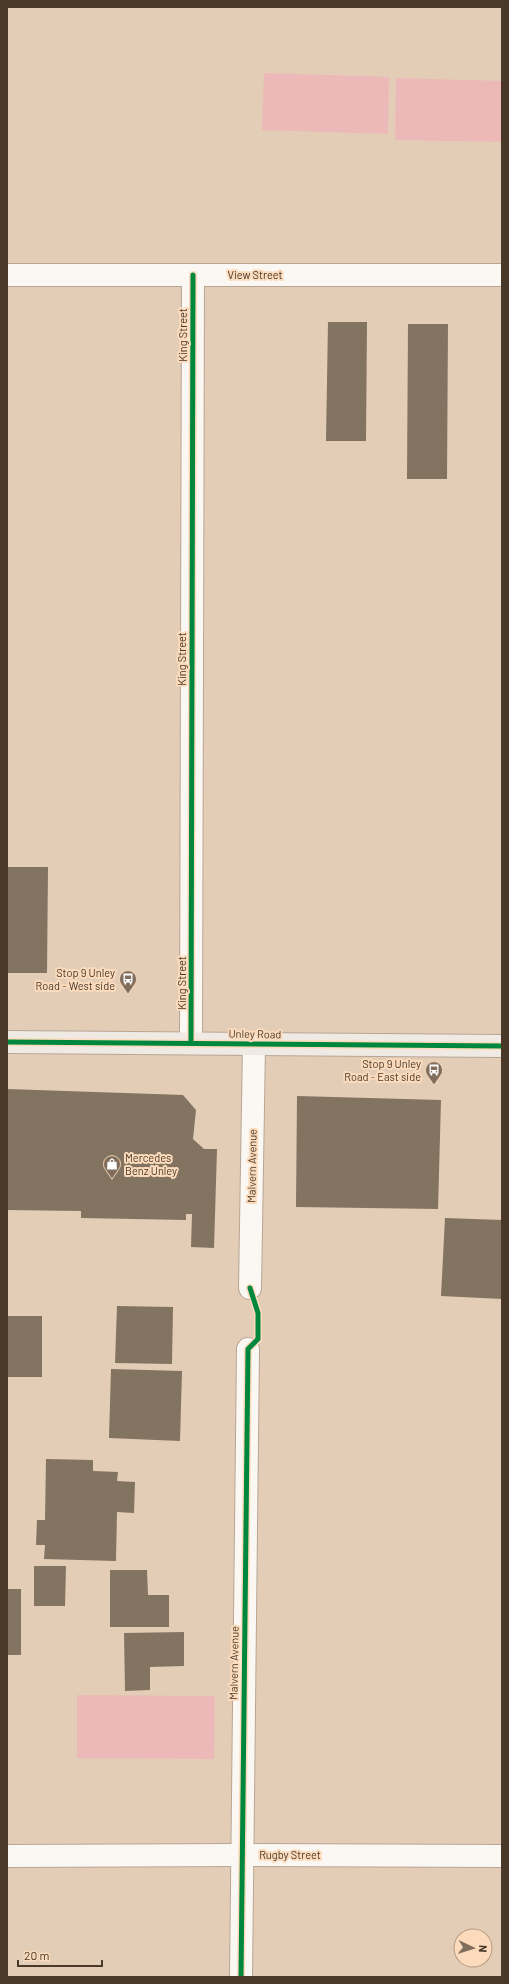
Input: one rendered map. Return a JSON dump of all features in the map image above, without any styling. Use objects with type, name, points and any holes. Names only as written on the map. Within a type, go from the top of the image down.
[{"type":"main road","name":"Unley Road","points":[[7,1042],[191,1042],[502,1046]]},
{"type":"street","name":"View Street","points":[[7,275],[502,275]]},
{"type":"street","name":"King Street","points":[[191,1042],[193,275]]},
{"type":"street","name":"Malvern Avenue","points":[[250,1288],[254,1044]]},
{"type":"street","name":"Malvern Avenue","points":[[241,1977],[248,1349]]},
{"type":"street","name":"Rugby Street","points":[[7,1856],[242,1854],[502,1856]]},
{"type":"shaded area","points":[[264,73],[389,77],[388,134],[262,130]]},
{"type":"shaded area","points":[[396,78],[502,81],[502,142],[395,140]]},
{"type":"shaded area","points":[[77,1695],[215,1696],[214,1759],[77,1758]]},
{"type":"building","points":[[328,322],[367,322],[366,441],[326,441]]},
{"type":"building","points":[[408,324],[448,324],[447,479],[407,479]]},
{"type":"building","points":[[7,867],[48,867],[47,973],[7,973]]},
{"type":"building","name":"Mercedes Benz Unley","points":[[7,1089],[183,1095],[196,1110],[193,1139],[204,1149],[217,1149],[214,1248],[191,1247],[192,1214],[186,1214],[186,1220],[81,1218],[81,1211],[7,1210]]},
{"type":"building","points":[[297,1096],[441,1100],[438,1209],[296,1207]]},
{"type":"building","points":[[445,1218],[502,1220],[502,1299],[441,1296]]},
{"type":"building","points":[[117,1306],[173,1307],[172,1364],[115,1363]]},
{"type":"building","points":[[7,1316],[42,1316],[42,1377],[7,1377]]},
{"type":"building","points":[[111,1369],[182,1371],[180,1441],[109,1438]]},
{"type":"building","points":[[46,1459],[93,1460],[93,1471],[118,1472],[117,1481],[135,1482],[134,1513],[117,1512],[116,1561],[44,1559],[45,1545],[36,1545],[37,1520],[45,1520]]},
{"type":"building","points":[[34,1566],[66,1566],[65,1606],[34,1606]]},
{"type":"building","points":[[110,1570],[147,1570],[148,1595],[169,1595],[169,1627],[110,1627]]},
{"type":"building","points":[[7,1589],[21,1589],[21,1655],[7,1655]]},
{"type":"building","points":[[184,1632],[184,1666],[150,1667],[150,1690],[125,1691],[124,1633]]},
{"type":"cycle path","points":[[191,1042],[193,275]]},
{"type":"cycle path","points":[[7,1042],[502,1046]]},
{"type":"cycle path","points":[[241,1977],[248,1349],[258,1339],[258,1313],[250,1288]]},
{"type":"place","name":"Stop 9 Unley Road - West side","points":[[128,994]]},
{"type":"place","name":"Stop 9 Unley Road - East side","points":[[434,1085]]},
{"type":"place","name":"Mercedes Benz Unley","points":[[112,1179]]}]
